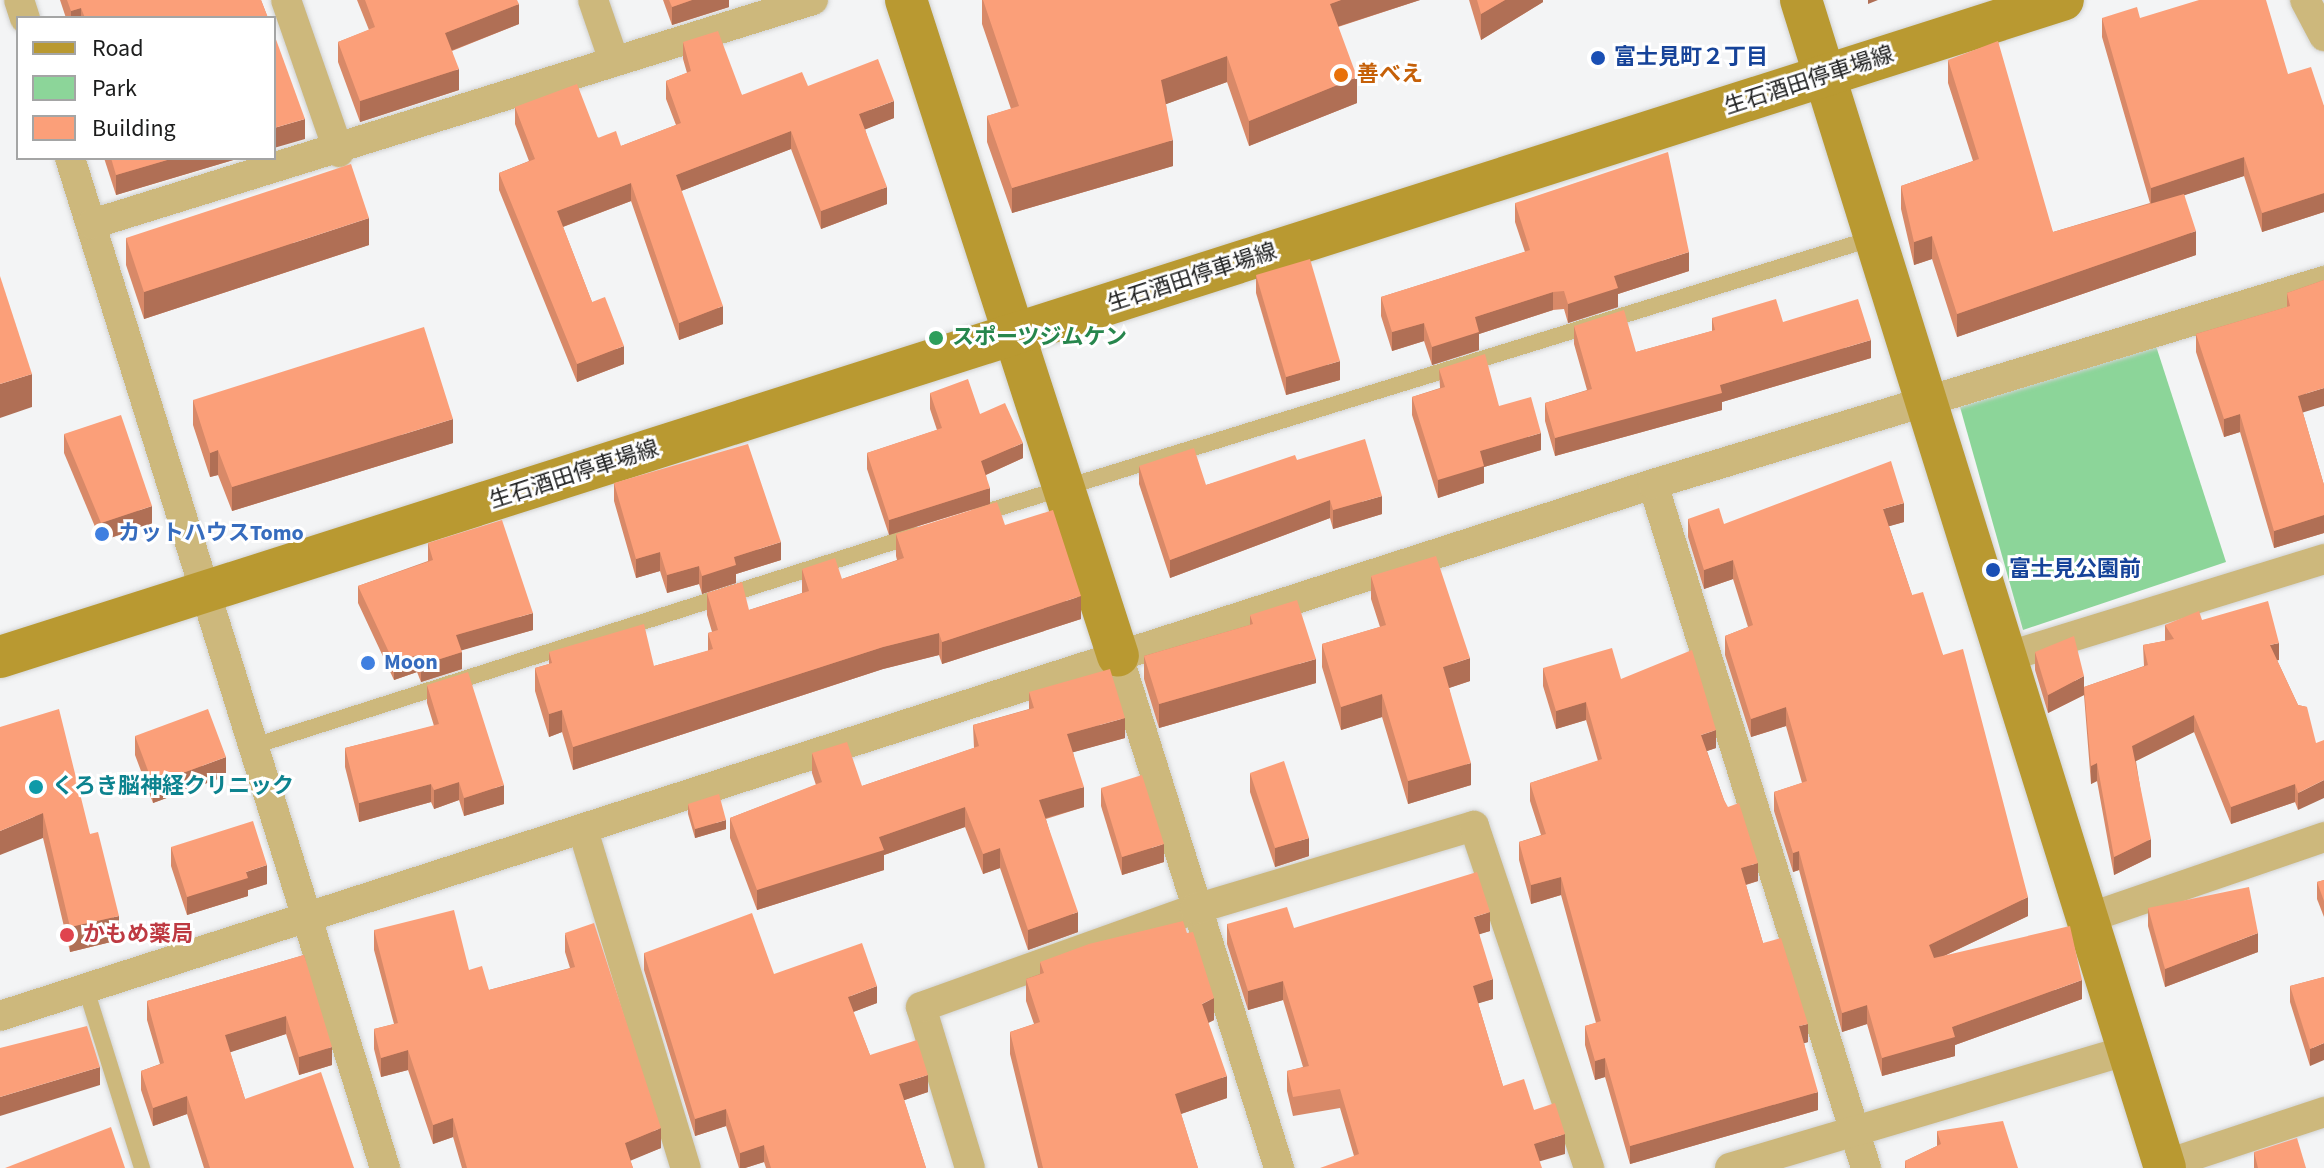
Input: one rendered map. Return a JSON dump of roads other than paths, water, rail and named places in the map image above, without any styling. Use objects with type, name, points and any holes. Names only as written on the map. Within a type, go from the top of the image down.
[{"type":"main road","points":[[906,0],[1118,656]]},
{"type":"main road","points":[[1801,0],[2164,1166]]},
{"type":"main road","name":"生石酒田停車場線","points":[[0,657],[2063,0]]},
{"type":"street","points":[[286,0],[339,152]]},
{"type":"street","points":[[593,0],[614,61]]},
{"type":"street","points":[[92,224],[339,152],[614,61],[813,0]]},
{"type":"street","points":[[2305,0],[2324,36]]},
{"type":"street","points":[[71,160],[210,592],[306,919],[385,1168]]},
{"type":"street","points":[[0,1016],[1653,484],[1928,404],[2324,281]]},
{"type":"street","points":[[1653,484],[1866,1168]]},
{"type":"street","points":[[2006,657],[2324,559]]},
{"type":"street","points":[[1118,656],[1195,909],[1279,1168]]},
{"type":"street","points":[[970,1168],[921,1007],[1195,909],[1474,826],[1589,1168]]},
{"type":"street","points":[[583,830],[686,1168]]},
{"type":"street","points":[[2088,918],[2324,837]]},
{"type":"street","points":[[1730,1168],[2129,1050]]},
{"type":"street","points":[[2164,1166],[2324,1112]]},
{"type":"lane","points":[[960,520],[1876,237]]},
{"type":"lane","points":[[257,745],[930,530]]},
{"type":"lane","points":[[86,989],[142,1168]]},
{"type":"place","name":"富士見町２丁目","points":[[1598,58]]},
{"type":"place","name":"善べえ","points":[[1341,75]]},
{"type":"place","name":"スポーツジムケン","points":[[936,338]]},
{"type":"place","name":"カットハウスTomo","points":[[102,534]]},
{"type":"place","name":"富士見公園前","points":[[1993,570]]},
{"type":"place","name":"Moon","points":[[368,663]]},
{"type":"place","name":"くろき脳神経クリニック","points":[[36,787]]},
{"type":"place","name":"かもめ薬局","points":[[67,935]]}]
